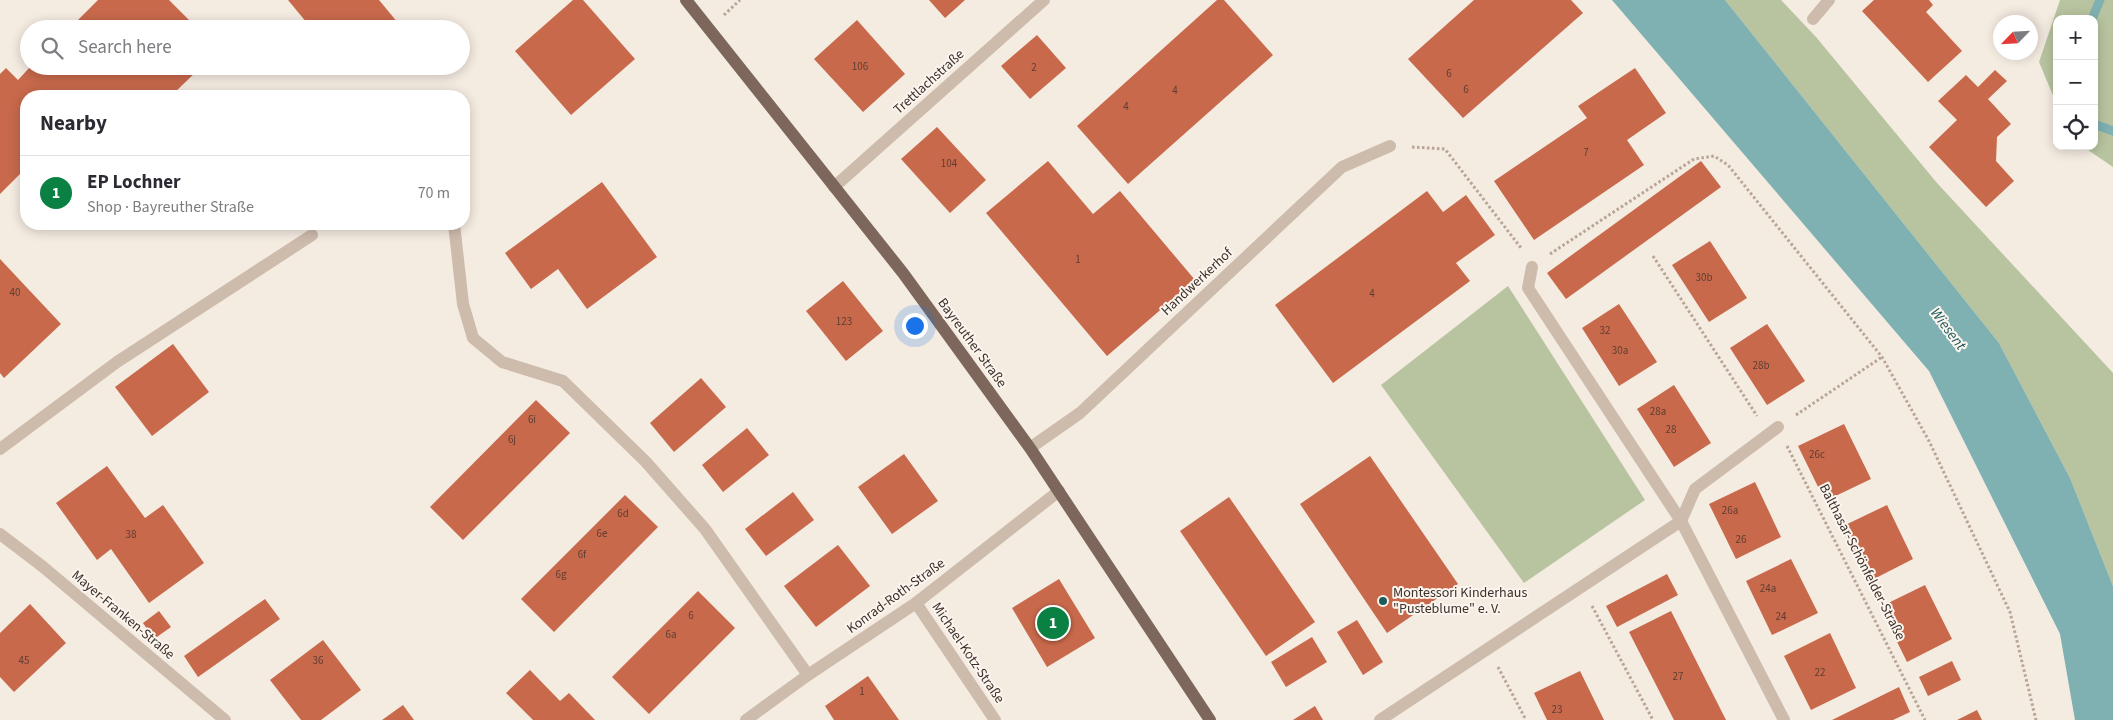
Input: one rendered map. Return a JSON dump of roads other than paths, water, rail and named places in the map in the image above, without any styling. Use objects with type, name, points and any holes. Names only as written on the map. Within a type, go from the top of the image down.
[{"type":"main road","name":"Bayreuther Straße","points":[[686,0],[903,273],[1030,448],[1210,720]]},
{"type":"street","name":"Trettlachstraße","points":[[834,187],[1044,0]]},
{"type":"street","points":[[1813,19],[1829,0]]},
{"type":"street","name":"Handwerkerhof","points":[[1030,448],[1080,413],[1342,167],[1390,146]]},
{"type":"street","points":[[455,230],[462,304],[473,338],[502,362],[563,381],[646,462],[705,529],[808,675]]},
{"type":"street","points":[[0,449],[117,362],[312,235]]},
{"type":"street","points":[[1532,267],[1528,288],[1681,521],[1784,720]]},
{"type":"street","points":[[1385,719],[1581,586],[1681,521],[1695,488],[1773,430]]},
{"type":"street","name":"Konrad-Roth-Straße","points":[[746,720],[808,675],[916,603],[1059,491]]},
{"type":"street","name":"Mayer-Franken-Straße","points":[[0,534],[42,566],[225,720]]},
{"type":"street","name":"Michael-Kotz-Straße","points":[[916,603],[995,720]]},
{"type":"water","points":[[1612,0],[1725,0],[1999,343],[2070,478],[2113,586],[2113,720],[2075,720],[2060,634],[1929,371]]},
{"type":"waterway","name":"Wiesent","points":[[2094,15],[2100,0]]},
{"type":"waterway","name":"Wiesent","points":[[2098,125],[2113,131]]},
{"type":"place","name":"Montessori Kinderhaus \"Pusteblume\" e. V.","points":[[1383,601]]},
{"type":"place","name":"EP Lochner","points":[[1053,623]]}]
